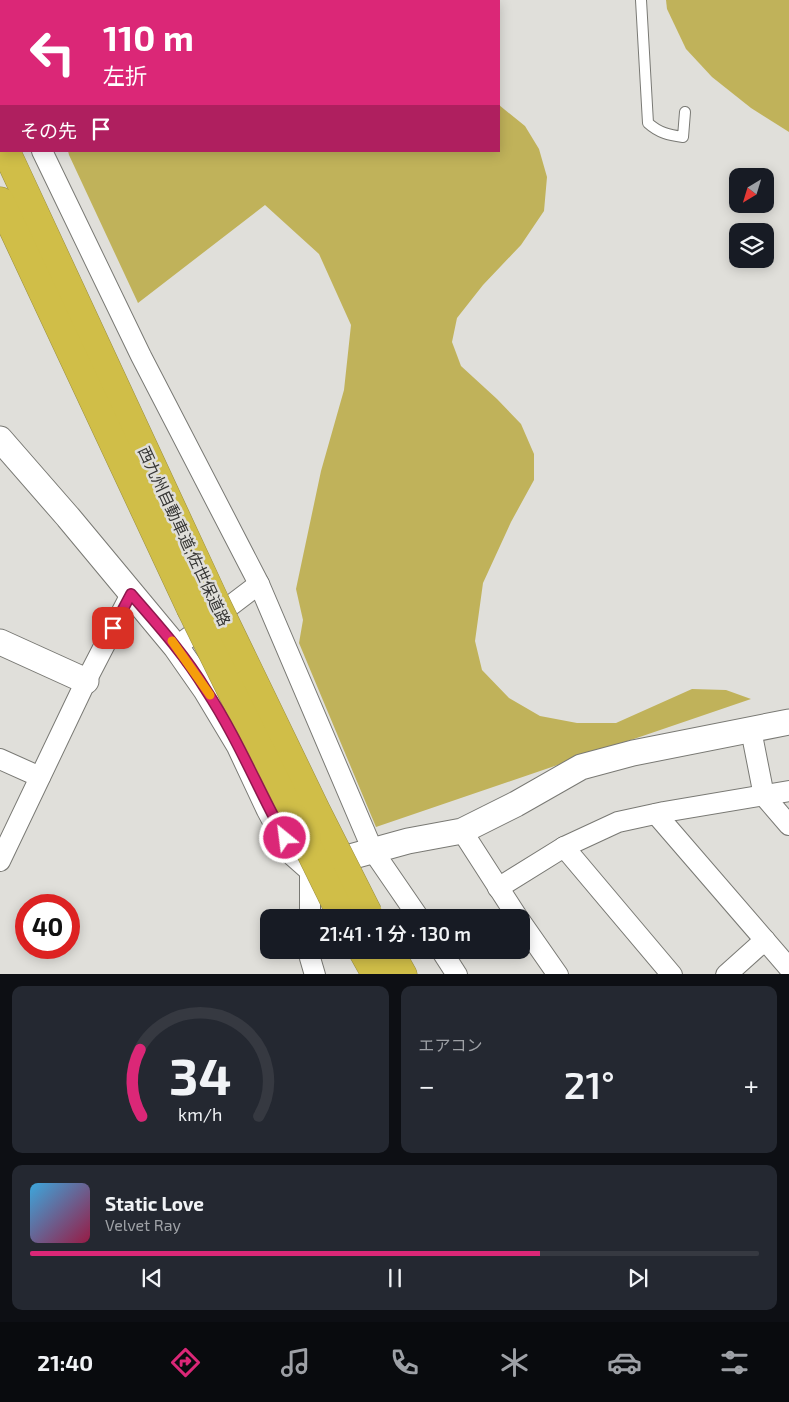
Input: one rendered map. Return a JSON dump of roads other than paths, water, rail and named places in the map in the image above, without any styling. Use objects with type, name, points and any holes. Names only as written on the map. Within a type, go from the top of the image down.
[{"type":"highway","name":"西九州自動車道;佐世保道路","points":[[6,152],[203,604]]},
{"type":"highway","name":"西九州自動車道;佐世保道路","points":[[0,201],[203,604],[316,810],[353,909]]},
{"type":"highway","points":[[367,959],[376,974]]},
{"type":"highway","points":[[394,959],[403,974]]},
{"type":"street","points":[[42,152],[141,356],[259,584],[373,851],[413,909]]},
{"type":"street","points":[[0,439],[176,646],[206,690],[239,745],[269,809],[292,852],[310,868],[310,909]]},
{"type":"street","points":[[176,646],[259,584]]},
{"type":"street","points":[[0,861],[86,681],[131,594]]},
{"type":"street","points":[[0,642],[86,681]]},
{"type":"street","points":[[310,868],[408,841],[462,831],[516,804],[580,766],[633,753],[789,722]]},
{"type":"street","points":[[751,730],[764,796],[789,825]]},
{"type":"street","points":[[0,758],[40,777]]},
{"type":"street","points":[[498,888],[564,847],[618,822],[789,790]]},
{"type":"street","points":[[656,814],[789,968]]},
{"type":"street","points":[[462,831],[512,909]]},
{"type":"street","points":[[564,847],[672,974]]},
{"type":"street","points":[[530,935],[558,974]]},
{"type":"street","points":[[726,974],[765,940]]},
{"type":"street","points":[[310,959],[316,974]]},
{"type":"street","points":[[447,959],[457,974]]},
{"type":"lane","points":[[641,0],[648,123],[655,130],[666,135],[683,137],[685,112]]}]
